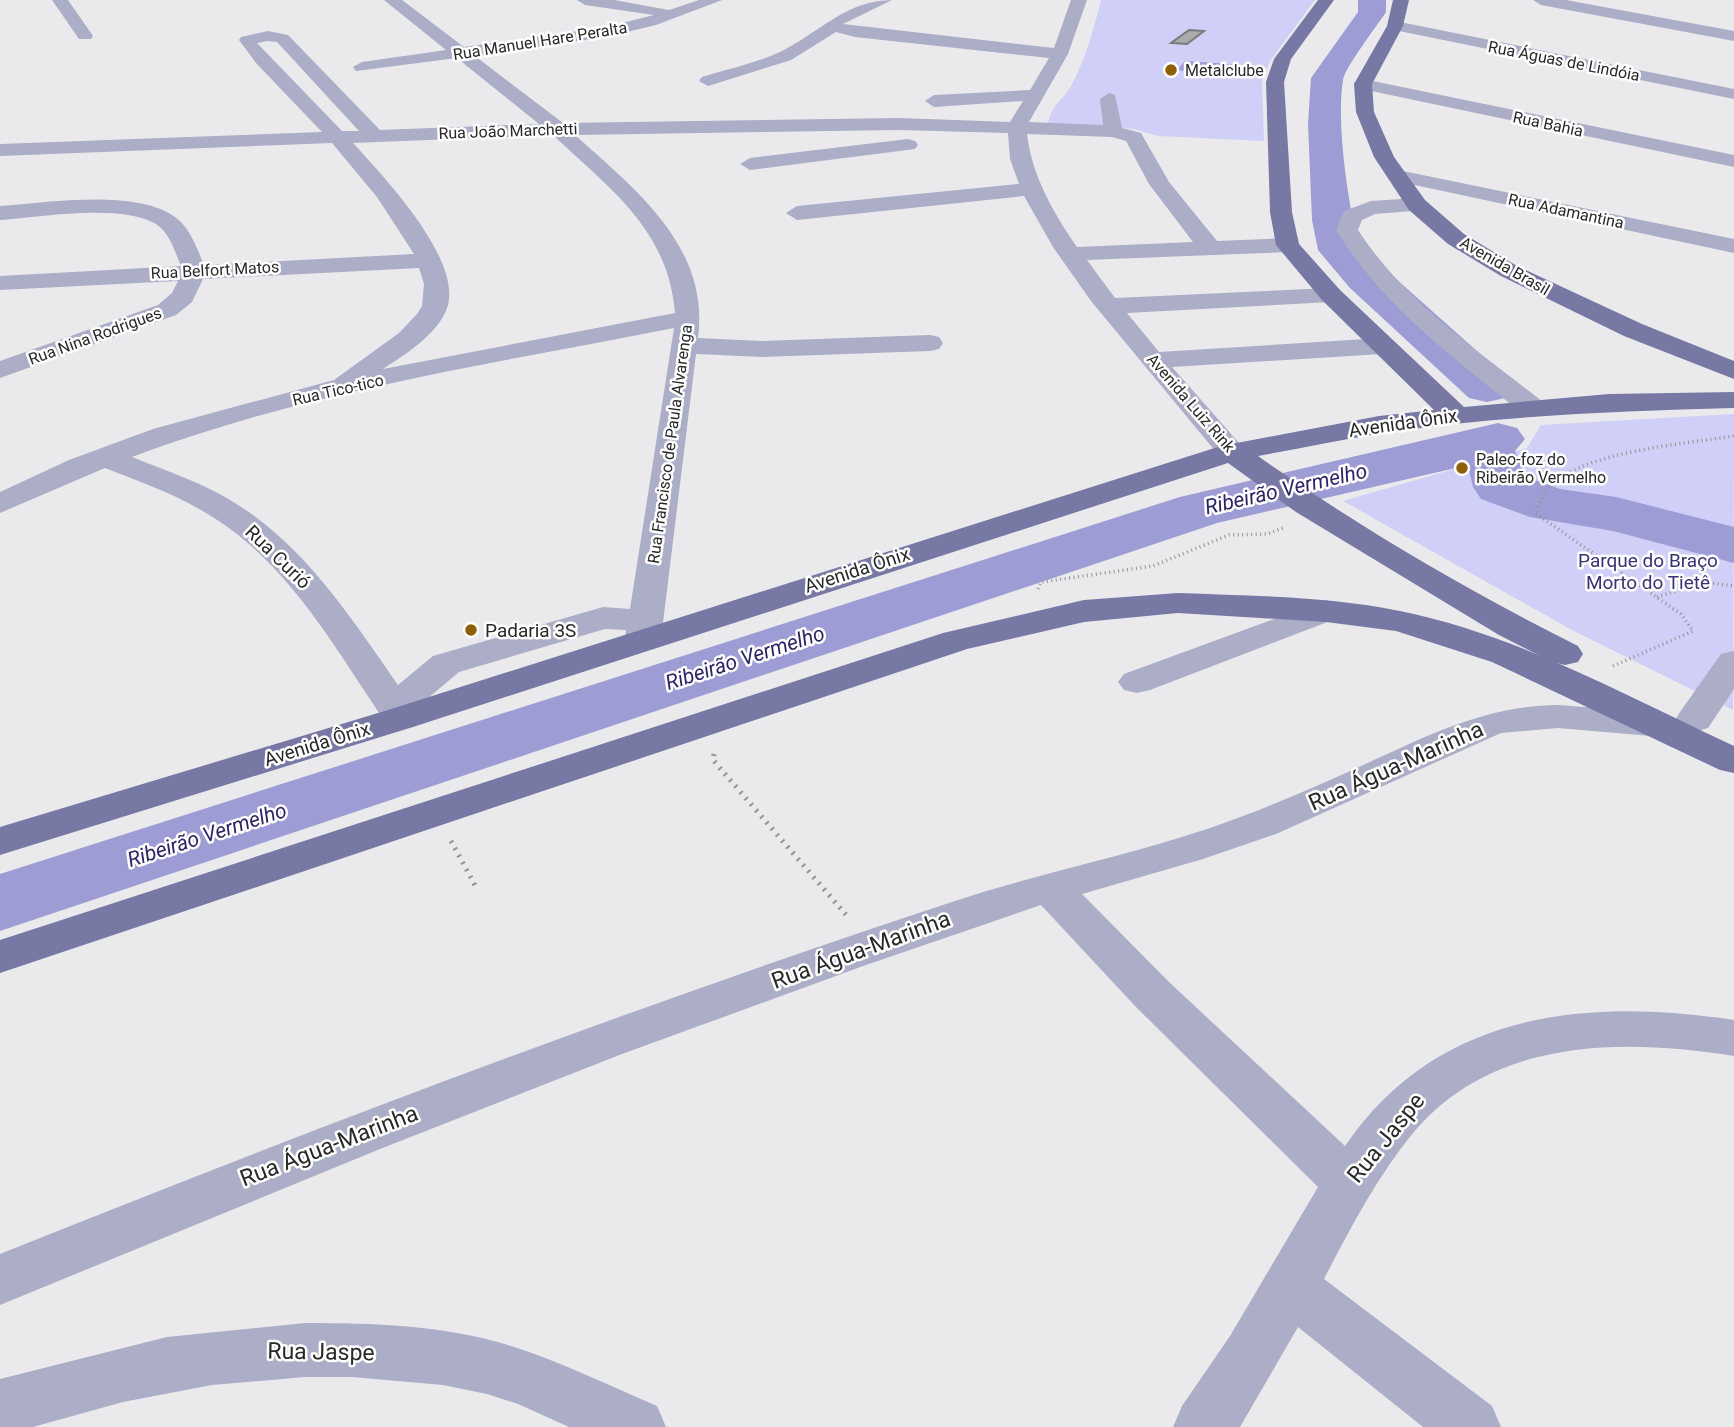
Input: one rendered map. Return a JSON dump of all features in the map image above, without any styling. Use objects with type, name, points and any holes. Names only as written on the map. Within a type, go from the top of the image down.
[{"type":"main road","points":[[1326,0],[1277,70],[1280,212],[1288,245],[1331,295],[1457,415]]},
{"type":"main road","points":[[1363,84],[1395,26],[1401,0]]},
{"type":"main road","name":"Avenida Brasil","points":[[1363,84],[1365,111],[1384,157],[1417,205],[1456,239],[1509,271],[1595,313],[1734,371]]},
{"type":"main road","name":"Avenida Ônix","points":[[654,638],[1232,452],[1379,425],[1457,415],[1533,408],[1734,400]]},
{"type":"main road","name":"Avenida Luiz Rink","points":[[1232,452],[1267,480],[1307,505],[1512,627],[1599,672],[1673,722],[1734,738]]},
{"type":"main road","points":[[0,957],[435,813],[715,704],[1021,625],[1133,605],[1178,603],[1326,611],[1399,621],[1471,641],[1673,722]]},
{"type":"main road","name":"Avenida Ônix","points":[[0,841],[398,713]]},
{"type":"main road","name":"Rua Água-Marinha","points":[[1673,722],[1734,761]]},
{"type":"street","points":[[61,0],[85,36]]},
{"type":"street","name":"Rua Francisco de Paula Alvarenga","points":[[392,0],[558,129],[645,210],[673,253],[685,287],[687,332],[654,638]]},
{"type":"street","points":[[586,0],[674,13]]},
{"type":"street","name":"Rua Manuel Hare Peralta","points":[[362,67],[606,32],[714,0]]},
{"type":"street","points":[[837,29],[832,24],[884,0]]},
{"type":"street","points":[[1016,131],[1033,96],[1060,54],[1061,30],[1080,0]]},
{"type":"street","points":[[1541,0],[1734,36]]},
{"type":"street","points":[[852,14],[893,17]]},
{"type":"street","name":"Rua Águas de Lindóia","points":[[1395,26],[1505,50],[1734,93]]},
{"type":"street","points":[[708,81],[785,56],[837,29],[1060,54]]},
{"type":"street","points":[[337,388],[424,322],[436,305],[439,289],[430,260],[411,227],[339,139],[251,47],[248,40],[271,36],[284,40],[376,137]]},
{"type":"street","name":"Rua Bahia","points":[[1363,84],[1734,161]]},
{"type":"street","points":[[921,102],[1033,96]]},
{"type":"street","points":[[1109,99],[1113,131]]},
{"type":"street","points":[[712,111],[823,106]]},
{"type":"street","name":"Rua João Marchetti","points":[[4,150],[558,129],[899,124],[1016,131]]},
{"type":"street","points":[[0,128],[4,150]]},
{"type":"street","points":[[750,164],[1016,131],[1113,131],[1134,137],[1160,184],[1210,248]]},
{"type":"street","name":"Avenida Luiz Rink","points":[[1016,131],[1031,189],[1071,254],[1108,306],[1232,452]]},
{"type":"street","name":"Rua Adamantina","points":[[1398,176],[1734,246]]},
{"type":"street","points":[[797,213],[1031,189]]},
{"type":"street","points":[[1417,205],[1363,210],[1352,215],[1347,230],[1369,266],[1394,292],[1533,408]]},
{"type":"street","points":[[0,213],[115,209],[158,216],[177,235],[195,271]]},
{"type":"street","points":[[1071,254],[1288,245]]},
{"type":"street","name":"Rua Belfort Matos","points":[[0,283],[430,260]]},
{"type":"street","name":"Rua Nina Rodrigues","points":[[0,370],[167,310],[183,298],[195,271]]},
{"type":"street","points":[[1108,306],[1331,295]]},
{"type":"street","name":"Rua Tico-tico","points":[[0,504],[46,480],[173,432],[337,388],[687,332],[762,349],[930,343]]},
{"type":"street","points":[[1154,360],[1382,346]]},
{"type":"street","name":"Rua Curió","points":[[104,457],[163,480],[237,519],[279,553],[325,604],[398,713]]},
{"type":"street","points":[[1137,682],[1326,611]]},
{"type":"street","points":[[398,713],[446,664],[603,618],[654,638]]},
{"type":"street","points":[[1673,722],[1734,662]]},
{"type":"street","name":"Rua Água-Marinha","points":[[0,1280],[206,1194],[451,1099],[873,946],[1049,887],[1165,857],[1238,833],[1497,722],[1550,717],[1673,722]]},
{"type":"street","points":[[1049,887],[1152,994],[1349,1183]]},
{"type":"street","name":"Rua Jaspe","points":[[1204,1427],[1349,1183],[1390,1125],[1427,1087],[1502,1048],[1539,1037],[1592,1029],[1643,1027],[1700,1031],[1734,1038]]},
{"type":"street","points":[[1290,1286],[1470,1427]]},
{"type":"street","name":"Rua Jaspe","points":[[0,1408],[124,1373],[222,1356],[259,1351],[364,1351],[488,1367],[544,1387],[635,1427]]},
{"type":"path","points":[[1599,672],[1693,631],[1681,614],[1535,513],[1546,489],[1571,471],[1615,454],[1734,436]]},
{"type":"path","points":[[1021,625],[1041,582],[1153,566],[1230,535],[1267,534],[1288,526],[1307,505]]},
{"type":"path","points":[[1656,597],[1704,582],[1734,586]]},
{"type":"path","points":[[654,638],[715,704],[713,760],[873,946]]},
{"type":"path","points":[[435,813],[476,887]]},
{"type":"green space","name":"Metalclube","points":[[1101,0],[1315,0],[1270,61],[1262,79],[1264,141],[1158,136],[1134,129],[1048,123],[1053,110],[1071,86],[1081,66]]},
{"type":"green space","name":"Parque do Braço Morto do Tietê","points":[[1734,414],[1733,710],[1570,629],[1343,501],[1527,448],[1541,425]]},
{"type":"shaded area","points":[[1185,61],[1246,65],[1244,76],[1177,70]]},
{"type":"building","points":[[1189,30],[1204,31],[1187,44],[1171,43]]},
{"type":"waterway","name":"Ribeirão Vermelho","points":[[1372,0],[1372,12],[1327,78],[1325,124],[1332,220],[1339,250],[1366,279],[1487,387]]},
{"type":"waterway","name":"Ribeirão Vermelho","points":[[1462,450],[1498,439]]},
{"type":"waterway","name":"Ribeirão Vermelho","points":[[0,903],[1200,509],[1462,450]]},
{"type":"waterway","points":[[1462,450],[1494,460],[1501,487],[1550,505],[1616,514],[1734,545]]},
{"type":"place","name":"Metalclube","points":[[1171,70]]},
{"type":"place","name":"Paleo-foz do Ribeirão Vermelho","points":[[1462,468]]},
{"type":"place","name":"Padaria 3S","points":[[471,630]]}]
